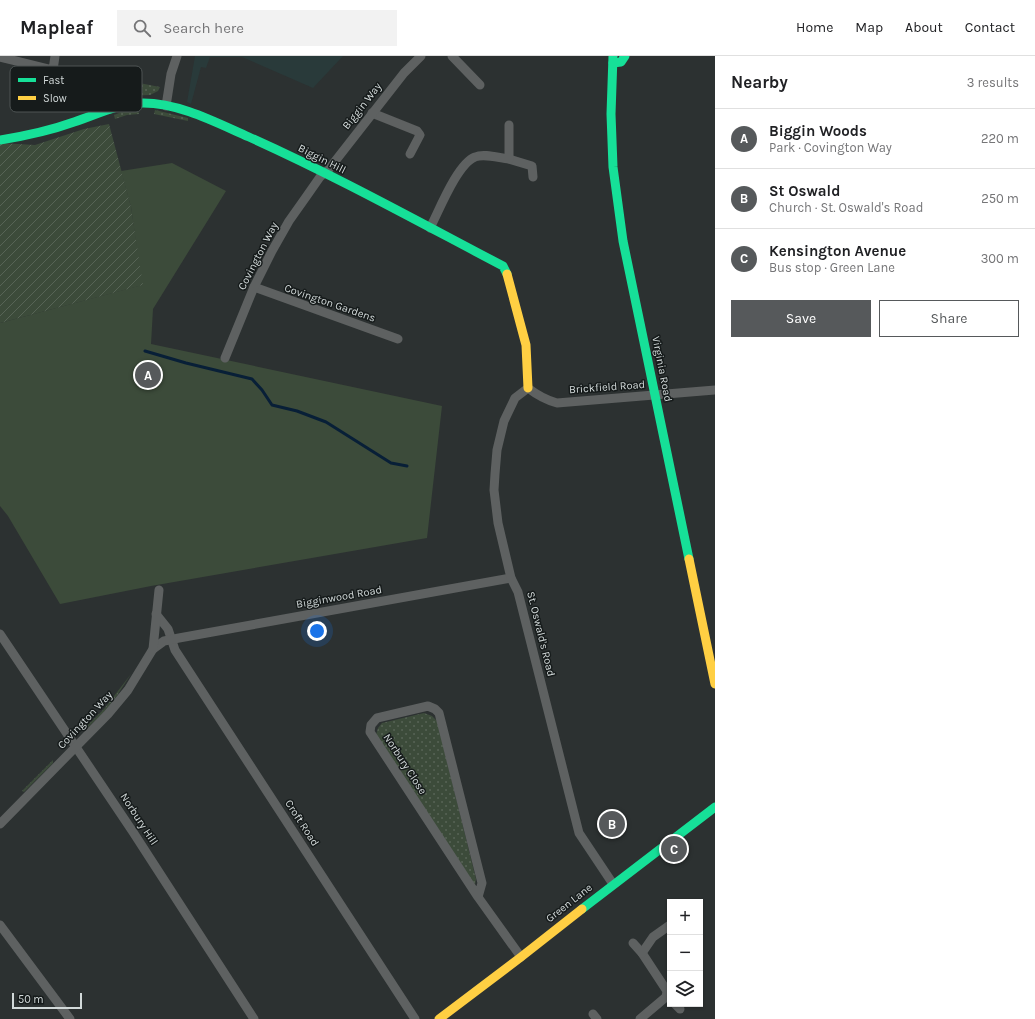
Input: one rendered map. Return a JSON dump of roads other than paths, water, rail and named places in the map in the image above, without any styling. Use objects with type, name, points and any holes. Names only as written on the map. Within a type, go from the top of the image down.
[{"type":"street","points":[[0,56],[38,66]]},
{"type":"street","points":[[54,66],[55,56]]},
{"type":"street","points":[[166,106],[171,74],[177,56]]},
{"type":"street","name":"Biggin Way","points":[[325,173],[404,73],[421,56]]},
{"type":"street","points":[[452,56],[480,85]]},
{"type":"street","points":[[613,60],[622,62],[625,56]]},
{"type":"street","name":"Virginia Road","points":[[613,60],[613,167],[623,241],[715,684]]},
{"type":"street","name":"Biggin Hill","points":[[142,103],[166,106],[195,113],[289,155],[505,268],[526,345],[528,356],[528,388]]},
{"type":"street","name":"Biggin Hill","points":[[0,140],[30,135],[103,112]]},
{"type":"street","points":[[372,113],[416,131],[420,135],[410,154]]},
{"type":"street","points":[[509,126],[509,160]]},
{"type":"street","points":[[430,228],[456,177],[474,157],[481,156],[509,160],[532,166],[533,177]]},
{"type":"street","name":"Covington Way","points":[[225,358],[254,288],[272,252],[289,221],[320,177],[325,173]]},
{"type":"street","name":"Covington Gardens","points":[[254,288],[398,339]]},
{"type":"street","name":"Brickfield Road","points":[[528,388],[537,395],[557,403],[715,390]]},
{"type":"street","name":"St. Oswald's Road","points":[[528,388],[515,398],[509,408],[500,436],[495,461],[494,490],[496,507],[511,578],[518,592],[578,833],[613,884]]},
{"type":"street","name":"Bigginwood Road","points":[[153,649],[164,641],[171,639],[511,578]]},
{"type":"street","name":"Covington Way","points":[[0,824],[108,714],[124,695],[153,649],[159,590]]},
{"type":"street","name":"Croft Road","points":[[156,614],[168,629],[175,650],[415,1019]]},
{"type":"street","name":"Norbury Hill","points":[[0,634],[133,832],[254,1019]]},
{"type":"street","name":"Norbury Close","points":[[478,897],[482,884],[439,713],[435,709],[428,706],[377,718],[371,725],[370,732],[478,897],[521,957]]},
{"type":"street","name":"Green Lane","points":[[439,1019],[715,806]]},
{"type":"street","points":[[0,924],[70,1019]]},
{"type":"street","points":[[642,953],[653,937],[667,927]]},
{"type":"street","points":[[633,943],[642,953],[667,994]]},
{"type":"street","points":[[640,1019],[667,999]]},
{"type":"waterway","points":[[145,351],[186,363],[252,379],[262,390],[272,405],[297,411],[326,422],[391,463],[407,466]]},
{"type":"place","name":"Biggin Woods","points":[[148,375]]},
{"type":"place","name":"St Oswald","points":[[612,824]]},
{"type":"place","name":"Kensington Avenue","points":[[674,849]]}]
